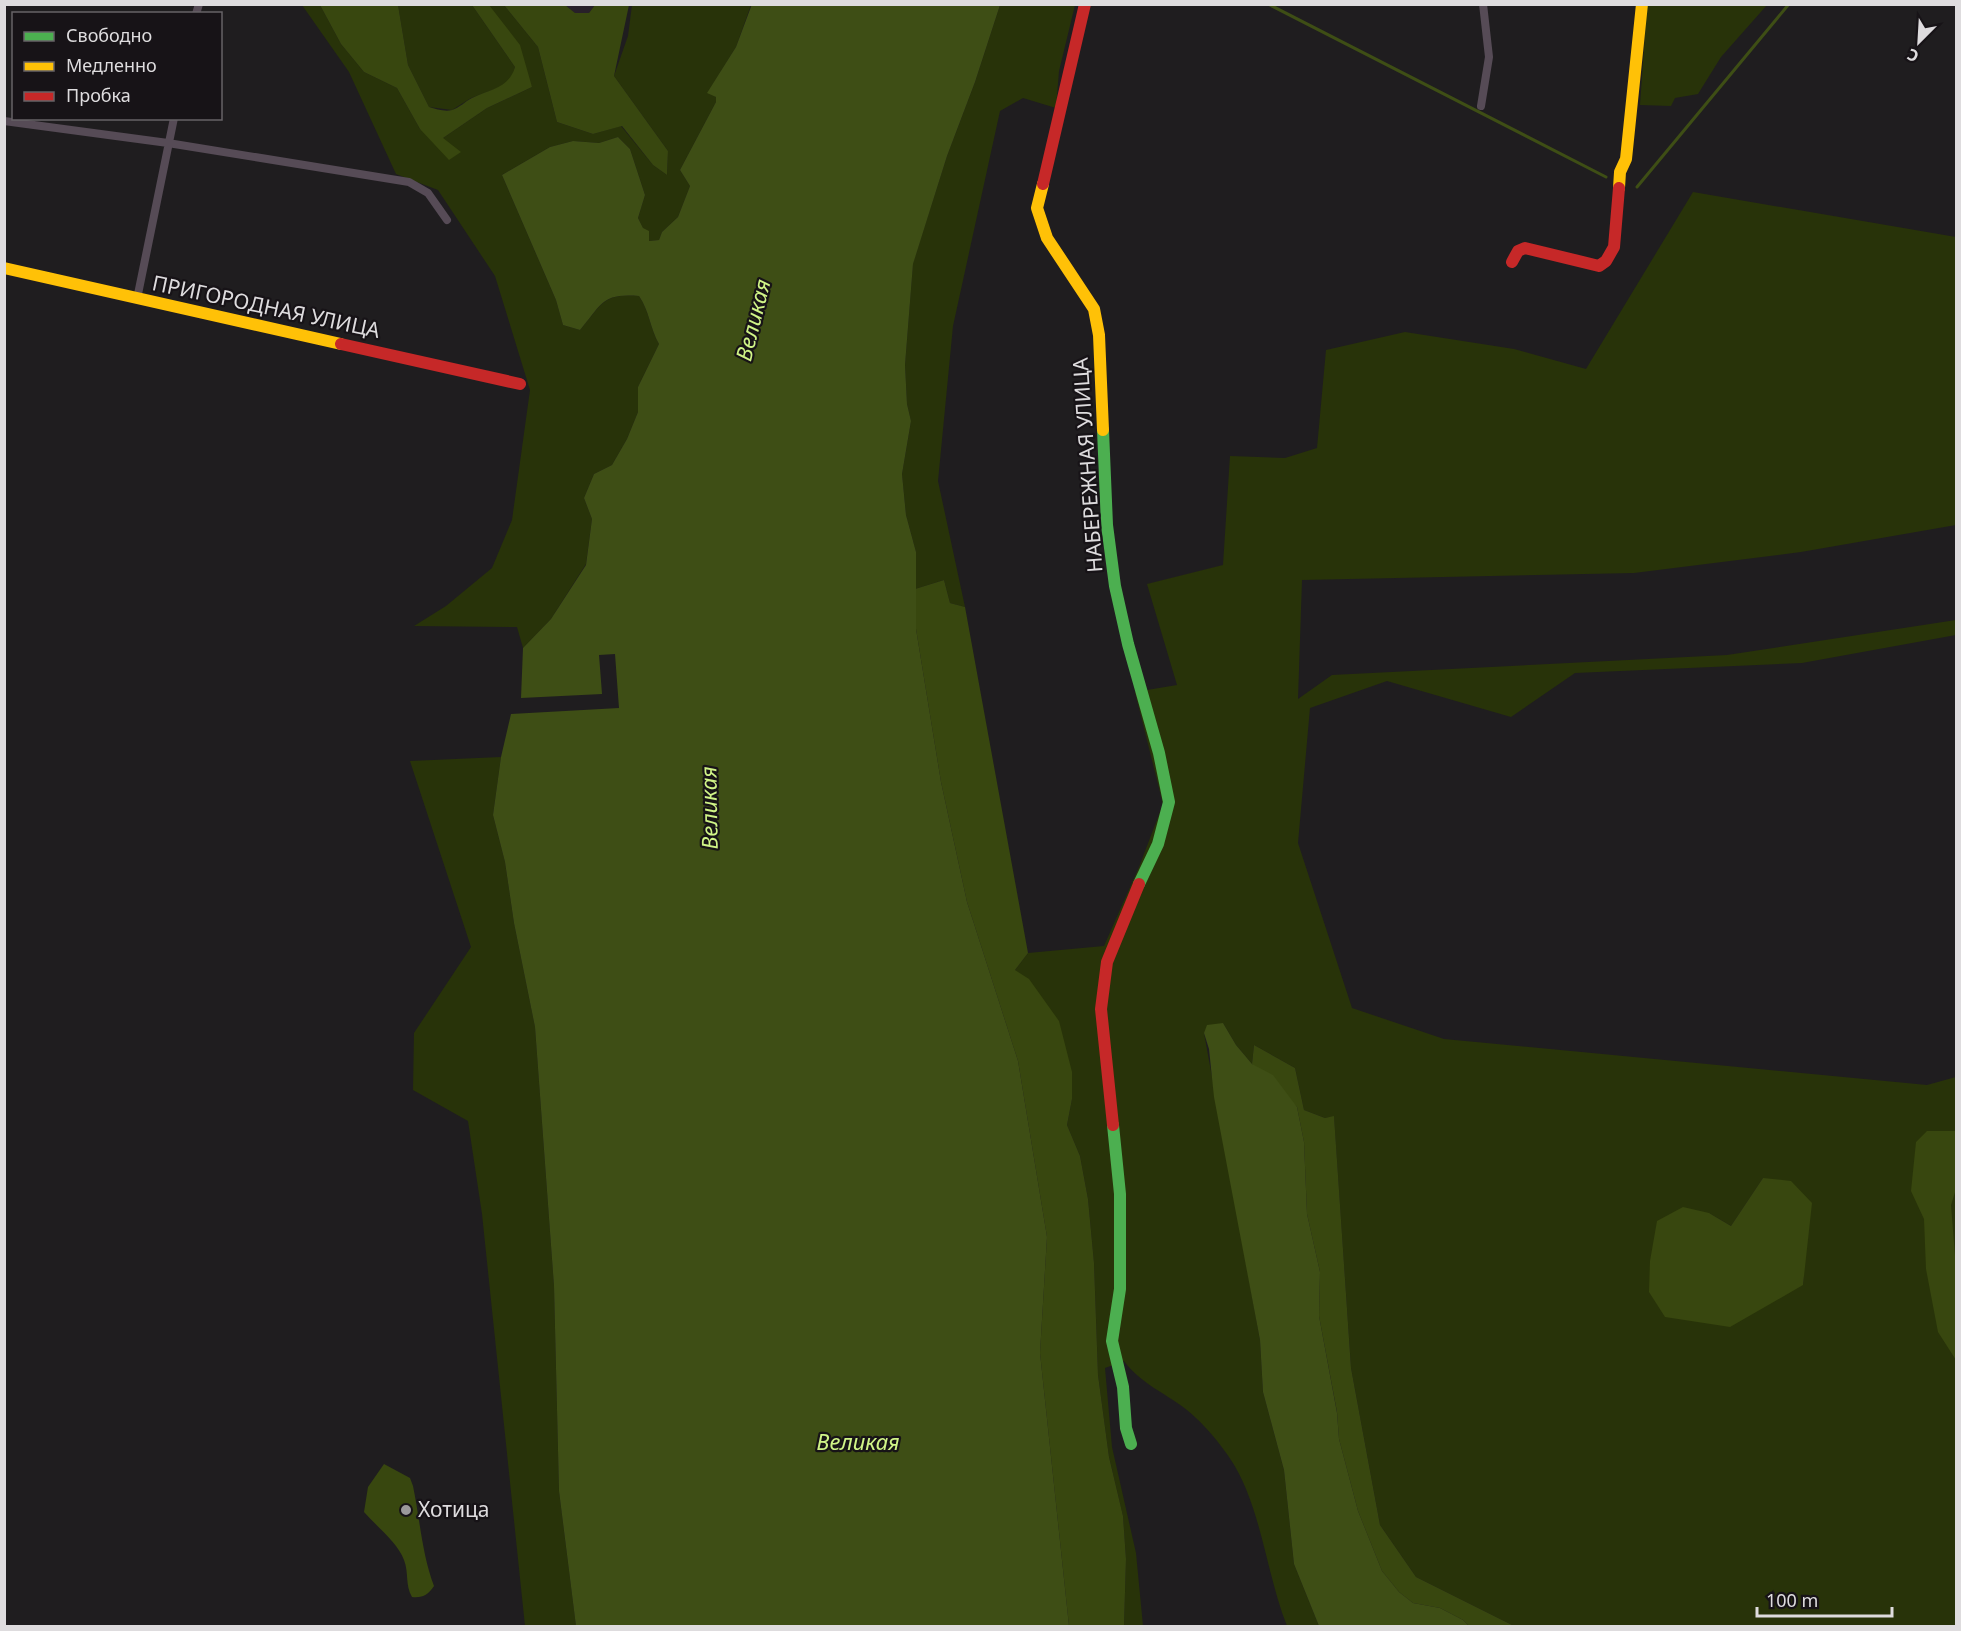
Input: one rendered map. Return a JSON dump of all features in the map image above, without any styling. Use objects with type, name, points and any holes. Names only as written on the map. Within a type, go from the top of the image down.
[{"type":"street","name":"НАБЕРЕЖНАЯ УЛИЦА","points":[[1085,4],[1037,208],[1047,238],[1094,309],[1099,335],[1107,525],[1115,586],[1128,644],[1157,745],[1169,802],[1158,844],[1139,883],[1107,962],[1101,1009],[1120,1194],[1120,1289],[1112,1341],[1123,1386],[1126,1428],[1131,1444]]},
{"type":"street","points":[[1481,106],[1489,57],[1482,4]]},
{"type":"street","points":[[1512,262],[1518,250],[1525,248],[1588,265],[1599,266],[1610,258],[1617,236],[1616,206],[1620,172],[1626,159],[1642,4]]},
{"type":"street","points":[[137,299],[174,120]]},
{"type":"street","points":[[4,121],[168,142],[410,182],[428,193],[447,220]]},
{"type":"street","name":"ПРИГОРОДНАЯ УЛИЦА","points":[[4,268],[520,384]]},
{"type":"shaded area","points":[[302,5],[320,5],[341,44],[364,72],[397,88],[420,129],[443,138],[487,108],[532,87],[489,5],[504,5],[538,47],[557,122],[593,134],[621,126],[653,165],[667,175],[668,151],[614,76],[628,36],[632,5],[751,5],[736,47],[708,92],[716,97],[716,102],[680,170],[690,186],[678,217],[662,232],[659,240],[649,241],[638,218],[645,195],[630,149],[618,137],[599,143],[573,141],[550,147],[502,175],[556,300],[563,325],[580,330],[604,302],[618,296],[639,296],[659,344],[638,387],[638,412],[627,439],[612,465],[594,474],[584,498],[592,519],[586,564],[551,619],[523,648],[517,627],[414,626],[446,606],[492,568],[512,520],[530,390],[495,276],[438,190],[396,174],[349,72]]},
{"type":"shaded area","points":[[320,5],[398,5],[408,65],[429,107],[446,111],[455,109],[472,98],[504,84],[515,67],[472,5],[489,5],[520,45],[532,87],[487,108],[443,138],[461,152],[449,160],[420,129],[397,88],[364,72],[341,44]]},
{"type":"shaded area","points":[[398,5],[472,5],[515,67],[512,78],[503,86],[471,98],[452,110],[429,107],[408,65]]},
{"type":"shaded area","points":[[504,5],[565,5],[575,13],[589,13],[595,5],[629,5],[614,76],[668,151],[667,175],[653,165],[622,126],[593,134],[557,122],[538,47]]},
{"type":"shaded area","points":[[565,5],[595,5],[589,13],[575,13]]},
{"type":"shaded area","points":[[1000,5],[1075,5],[1059,71],[1056,108],[1023,98],[1000,111],[953,326],[938,481],[965,607],[950,603],[944,580],[915,589],[916,552],[906,515],[902,474],[911,421],[907,404],[905,365],[913,263],[947,156],[975,82]]},
{"type":"shaded area","points":[[1647,5],[1767,5],[1721,57],[1698,94],[1675,98],[1671,106],[1640,105]]},
{"type":"shaded area","points":[[1693,192],[1956,237],[1956,525],[1801,552],[1634,573],[1302,580],[1298,699],[1332,675],[1727,655],[1956,620],[1956,635],[1802,663],[1575,673],[1511,717],[1387,681],[1310,708],[1298,843],[1352,1008],[1444,1039],[1927,1085],[1956,1077],[1956,1626],[1514,1626],[1416,1577],[1380,1525],[1351,1368],[1334,1117],[1325,1118],[1304,1110],[1295,1068],[1254,1045],[1252,1064],[1236,1045],[1223,1023],[1204,1033],[1260,1340],[1263,1392],[1284,1470],[1294,1564],[1319,1626],[1287,1626],[1249,1496],[1240,1475],[1225,1452],[1196,1418],[1140,1378],[1124,1361],[1105,1368],[1112,1447],[1136,1553],[1143,1626],[1124,1626],[1126,1559],[1123,1516],[1109,1457],[1098,1375],[1094,1263],[1088,1199],[1080,1156],[1067,1125],[1072,1099],[1015,970],[1028,953],[1104,946],[1139,867],[1163,804],[1135,692],[1177,685],[1147,584],[1223,565],[1230,456],[1285,458],[1317,448],[1326,350],[1405,332],[1514,349],[1586,369]],"holes":[[[1763,1178],[1804,1274],[1803,1285],[1709,1213],[1731,1226]]]},
{"type":"shaded area","points":[[944,580],[950,603],[965,607],[1028,953],[1015,970],[1029,979],[1059,1021],[1072,1072],[1072,1099],[1067,1125],[1080,1156],[1088,1199],[1094,1263],[1098,1375],[1109,1457],[1123,1516],[1126,1559],[1124,1626],[1069,1626],[1040,1353],[1047,1237],[1018,1061],[967,902],[941,782],[916,629],[915,589]]},
{"type":"shaded area","points":[[501,757],[493,815],[505,862],[514,923],[535,1027],[554,1286],[559,1491],[576,1626],[525,1626],[482,1214],[468,1121],[413,1090],[414,1033],[471,947],[410,761]]},
{"type":"shaded area","points":[[1254,1045],[1295,1068],[1304,1110],[1325,1118],[1334,1116],[1351,1368],[1380,1525],[1416,1577],[1514,1626],[1469,1626],[1463,1620],[1440,1608],[1413,1603],[1399,1592],[1382,1571],[1358,1511],[1339,1439],[1337,1412],[1319,1316],[1320,1272],[1307,1214],[1304,1142],[1297,1107],[1252,1064]]},
{"type":"shaded area","points":[[1927,1131],[1956,1131],[1956,1189],[1951,1205],[1956,1268],[1956,1360],[1938,1332],[1926,1269],[1924,1219],[1911,1191],[1916,1142]]},
{"type":"shaded area","points":[[1763,1178],[1791,1181],[1812,1203],[1803,1285],[1730,1327],[1665,1317],[1649,1292],[1650,1261],[1657,1221],[1683,1207],[1709,1213],[1731,1226]]},
{"type":"shaded area","points":[[384,1464],[410,1478],[413,1486],[424,1549],[434,1586],[422,1596],[412,1597],[401,1554],[392,1541],[364,1512],[368,1487]]},
{"type":"water","name":"Великая","points":[[752,4],[1000,5],[975,82],[947,156],[913,264],[905,365],[907,404],[911,421],[902,474],[906,515],[916,552],[916,629],[941,782],[967,902],[1018,1061],[1047,1237],[1040,1353],[1069,1626],[576,1626],[559,1491],[554,1286],[535,1027],[514,923],[505,862],[493,815],[501,757],[511,714],[619,708],[615,654],[599,655],[602,694],[521,698],[523,648],[551,619],[586,565],[592,519],[584,498],[594,474],[612,465],[627,439],[638,412],[638,387],[659,344],[639,296],[617,296],[604,302],[580,330],[563,325],[556,300],[502,175],[550,147],[573,141],[599,143],[618,137],[630,149],[645,195],[638,218],[643,228],[649,231],[649,241],[659,240],[662,232],[678,217],[690,186],[680,170],[716,102],[716,97],[707,93],[736,47]]},
{"type":"water","points":[[1223,1023],[1236,1045],[1252,1064],[1273,1075],[1297,1107],[1304,1142],[1307,1214],[1320,1272],[1319,1316],[1337,1413],[1339,1439],[1358,1511],[1382,1571],[1399,1592],[1413,1603],[1440,1608],[1463,1620],[1469,1626],[1319,1626],[1294,1564],[1284,1470],[1263,1392],[1260,1340],[1214,1097],[1209,1049],[1204,1033],[1207,1025]]},
{"type":"waterway","points":[[1268,4],[1606,177]]},
{"type":"waterway","points":[[1637,187],[1789,4]]},
{"type":"traffic: fast","points":[[1103,430],[1107,525],[1115,586],[1128,644],[1159,753],[1169,802],[1158,844],[1139,884]]},
{"type":"traffic: fast","points":[[1113,1125],[1120,1194],[1120,1289],[1112,1341],[1123,1387],[1126,1428],[1131,1444]]},
{"type":"traffic: slow","points":[[1619,188],[1620,172],[1626,159],[1642,4]]},
{"type":"traffic: slow","points":[[1043,184],[1037,208],[1047,238],[1094,309],[1099,335],[1103,430]]},
{"type":"traffic: slow","points":[[4,268],[341,344]]},
{"type":"traffic: jam","points":[[1043,184],[1085,4]]},
{"type":"traffic: jam","points":[[1512,262],[1518,251],[1525,248],[1599,266],[1606,261],[1614,247],[1619,188]]},
{"type":"traffic: jam","points":[[341,344],[520,384]]},
{"type":"traffic: jam","points":[[1113,1125],[1101,1009],[1107,962],[1139,884]]},
{"type":"place","name":"Хотица","points":[[406,1510]]}]
